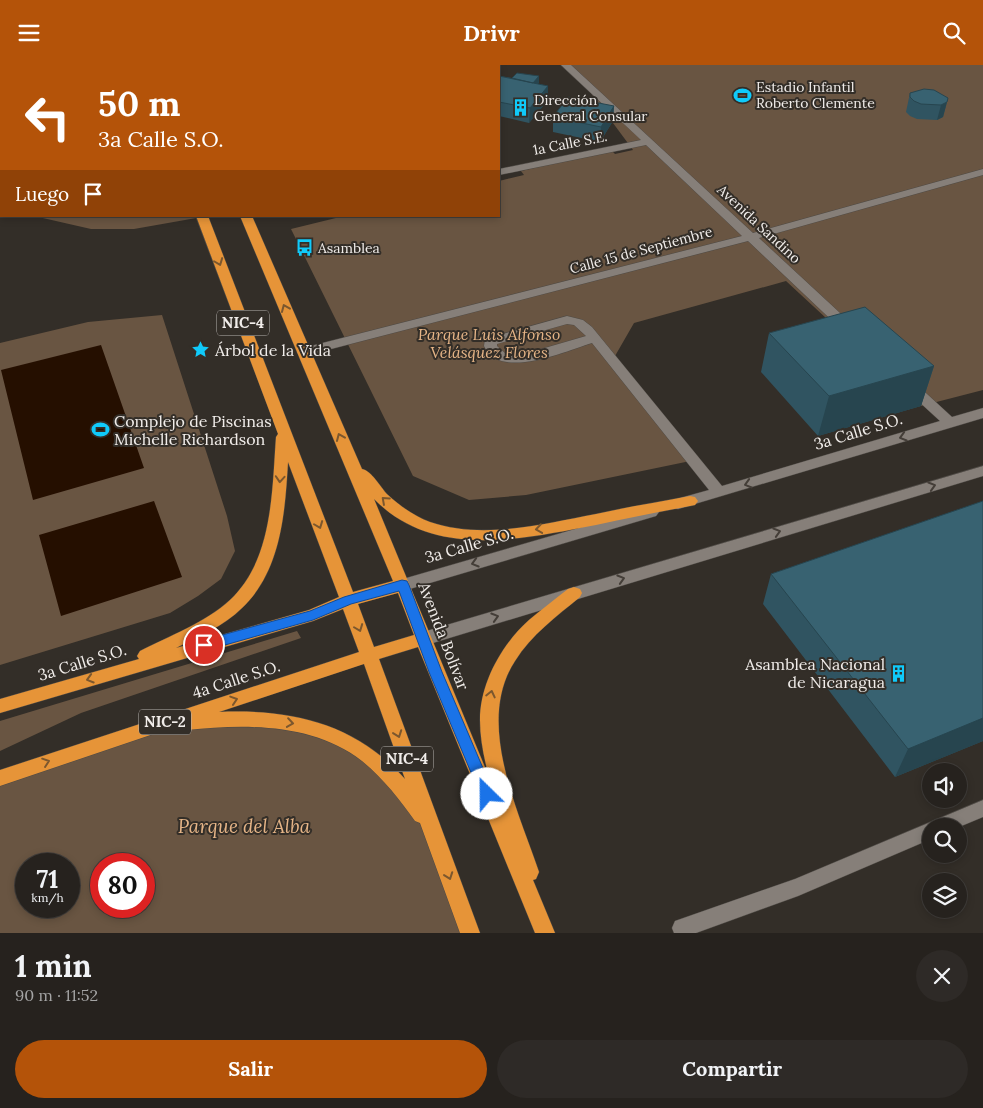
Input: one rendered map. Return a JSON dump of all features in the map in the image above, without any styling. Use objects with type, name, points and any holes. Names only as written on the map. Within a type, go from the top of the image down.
[{"type":"highway","name":"NIC-4","points":[[202,217],[370,655],[470,933]]},
{"type":"highway","name":"Avenida Bolívar","points":[[246,217],[547,933]]},
{"type":"highway","points":[[121,670],[215,618],[236,604],[248,591],[264,561],[272,533],[280,486],[283,431]]},
{"type":"highway","points":[[348,456],[372,488],[396,510],[421,524],[453,532],[496,534],[528,531],[690,501]]},
{"type":"highway","name":"3a Calle S.O.","points":[[0,706],[313,615],[348,600],[402,585]]},
{"type":"highway","points":[[547,933],[495,765],[490,742],[489,706],[496,676],[514,648],[536,622],[574,593]]},
{"type":"highway","name":"NIC-2","points":[[370,655],[423,639]]},
{"type":"highway","name":"4a Calle S.O.","points":[[0,778],[370,655]]},
{"type":"highway","points":[[154,726],[211,719],[241,719],[298,725],[326,732],[347,741],[386,771],[401,787],[433,831]]},
{"type":"street","name":"Avenida Sandino","points":[[566,65],[859,338]]},
{"type":"street","name":"1a Calle S.E.","points":[[500,173],[647,142]]},
{"type":"street","name":"Calle 15 de Septiembre","points":[[304,352],[751,237],[983,172]]},
{"type":"street","points":[[594,338],[513,359],[496,355],[490,347],[490,342],[496,339],[572,320],[578,321],[594,338],[720,492]]},
{"type":"street","points":[[902,379],[950,423]]},
{"type":"street","name":"3a Calle S.O.","points":[[402,585],[983,413]]},
{"type":"street","points":[[423,639],[983,471]]},
{"type":"street","points":[[959,818],[983,808]]},
{"type":"street","points":[[682,928],[798,887],[922,834]]},
{"type":"green space","name":"Parque Luis Alfonso Velásquez Flores","points":[[570,65],[983,65],[983,390],[921,406],[786,281],[634,323],[615,356],[700,459],[526,495],[469,500],[413,476],[291,229],[340,217],[500,217],[500,181],[524,175],[521,171],[611,150],[615,154],[633,150]]},
{"type":"green space","points":[[38,217],[202,217],[134,229],[91,229]]},
{"type":"green space","name":"Complejo de Piscinas Michelle Richardson","points":[[162,315],[227,516],[235,551],[221,579],[170,613],[0,665],[0,343],[88,322]]},
{"type":"green space","points":[[297,631],[301,638],[81,713],[0,751],[0,721]]},
{"type":"green space","name":"Parque del Alba","points":[[241,719],[347,742],[433,831],[469,933],[0,933],[0,773],[154,726]]},
{"type":"shaded area","points":[[101,345],[144,468],[33,500],[1,370]]},
{"type":"shaded area","points":[[154,501],[182,577],[61,616],[39,535]]},
{"type":"building","points":[[517,73],[539,76],[533,83],[512,78]]},
{"type":"building","points":[[500,76],[548,86],[530,108],[500,102]]},
{"type":"building","points":[[924,89],[934,90],[948,98],[947,102],[941,105],[921,104],[910,97],[910,93]]},
{"type":"building","points":[[568,97],[614,106],[601,127],[553,117]]},
{"type":"building","points":[[865,307],[934,366],[829,396],[769,333]]},
{"type":"building","name":"Asamblea Nacional de Nicaragua","points":[[983,501],[983,718],[908,749],[771,574]]},
{"type":"place","name":"Estadio Infantil Roberto Clemente","points":[[742,95]]},
{"type":"place","name":"Dirección General Consular","points":[[520,108]]},
{"type":"place","name":"Asamblea","points":[[304,248]]},
{"type":"place","name":"Árbol de la Vida","points":[[201,350]]},
{"type":"place","name":"Complejo de Piscinas Michelle Richardson","points":[[100,430]]},
{"type":"place","name":"Asamblea Nacional de Nicaragua","points":[[899,673]]},
{"type":"route","points":[[204,645],[313,615],[348,600],[402,585],[487,794]]}]
